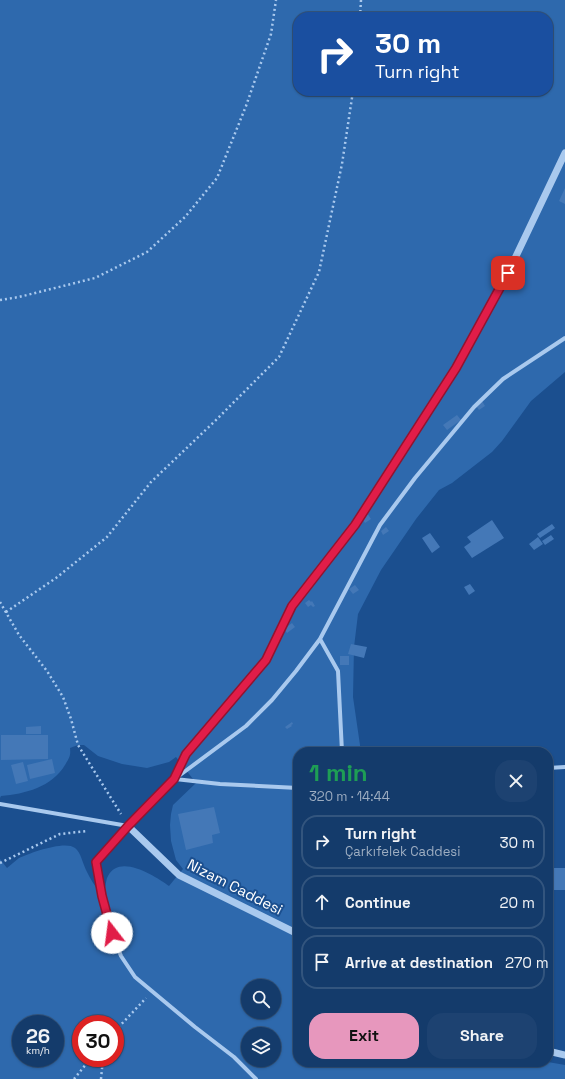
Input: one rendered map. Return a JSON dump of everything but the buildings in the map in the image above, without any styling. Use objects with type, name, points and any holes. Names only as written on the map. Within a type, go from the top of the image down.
[{"type":"street","points":[[174,779],[186,754],[266,660],[292,606],[355,525],[456,368],[508,273],[565,153]]},
{"type":"street","points":[[256,1079],[234,1057],[135,978],[121,956],[112,933],[102,896],[96,862],[128,826],[174,779],[251,720],[272,700],[320,639],[380,525],[415,478],[474,407],[503,379],[565,338]]},
{"type":"street","points":[[320,639],[338,671],[342,747]]},
{"type":"street","points":[[553,768],[565,767]]},
{"type":"street","points":[[174,779],[220,784],[293,788]]},
{"type":"street","points":[[0,804],[128,826]]},
{"type":"street","name":"Nizam Caddesi","points":[[128,826],[179,875],[293,932]]},
{"type":"street","points":[[553,1052],[565,1055]]},
{"type":"path","points":[[0,300],[19,297],[95,278],[147,252],[185,217],[218,178],[246,106],[271,34],[276,0]]},
{"type":"path","points":[[360,12],[361,0]]},
{"type":"path","points":[[6,612],[56,578],[107,537],[151,482],[279,357],[319,272],[342,164],[352,96]]},
{"type":"path","points":[[0,602],[19,635],[47,671],[63,698],[71,719],[78,745],[128,826]]},
{"type":"path","points":[[0,863],[60,834],[90,830]]},
{"type":"path","points":[[124,1021],[152,991]]},
{"type":"path","points":[[74,1079],[84,1067]]},
{"type":"path","points":[[101,1079],[102,1067]]},
{"type":"shaded area","points":[[0,0],[565,0],[565,372],[531,401],[502,441],[492,452],[452,483],[439,490],[416,519],[381,570],[358,614],[354,647],[353,697],[360,747],[293,747],[293,1067],[553,1067],[553,1063],[565,1065],[565,1079],[0,1079],[0,859],[7,868],[19,858],[31,853],[64,845],[75,848],[79,852],[88,875],[98,891],[105,888],[107,877],[114,869],[121,867],[138,869],[156,877],[169,886],[183,869],[176,860],[171,841],[170,825],[173,805],[196,783],[176,757],[169,762],[147,768],[122,764],[98,756],[84,745],[78,745],[70,748],[68,761],[60,773],[53,779],[37,788],[1,796],[0,798]]},
{"type":"route","points":[[112,933],[102,896],[96,862],[128,826],[174,779],[186,754],[266,660],[292,606],[355,525],[456,368],[508,273]]}]
